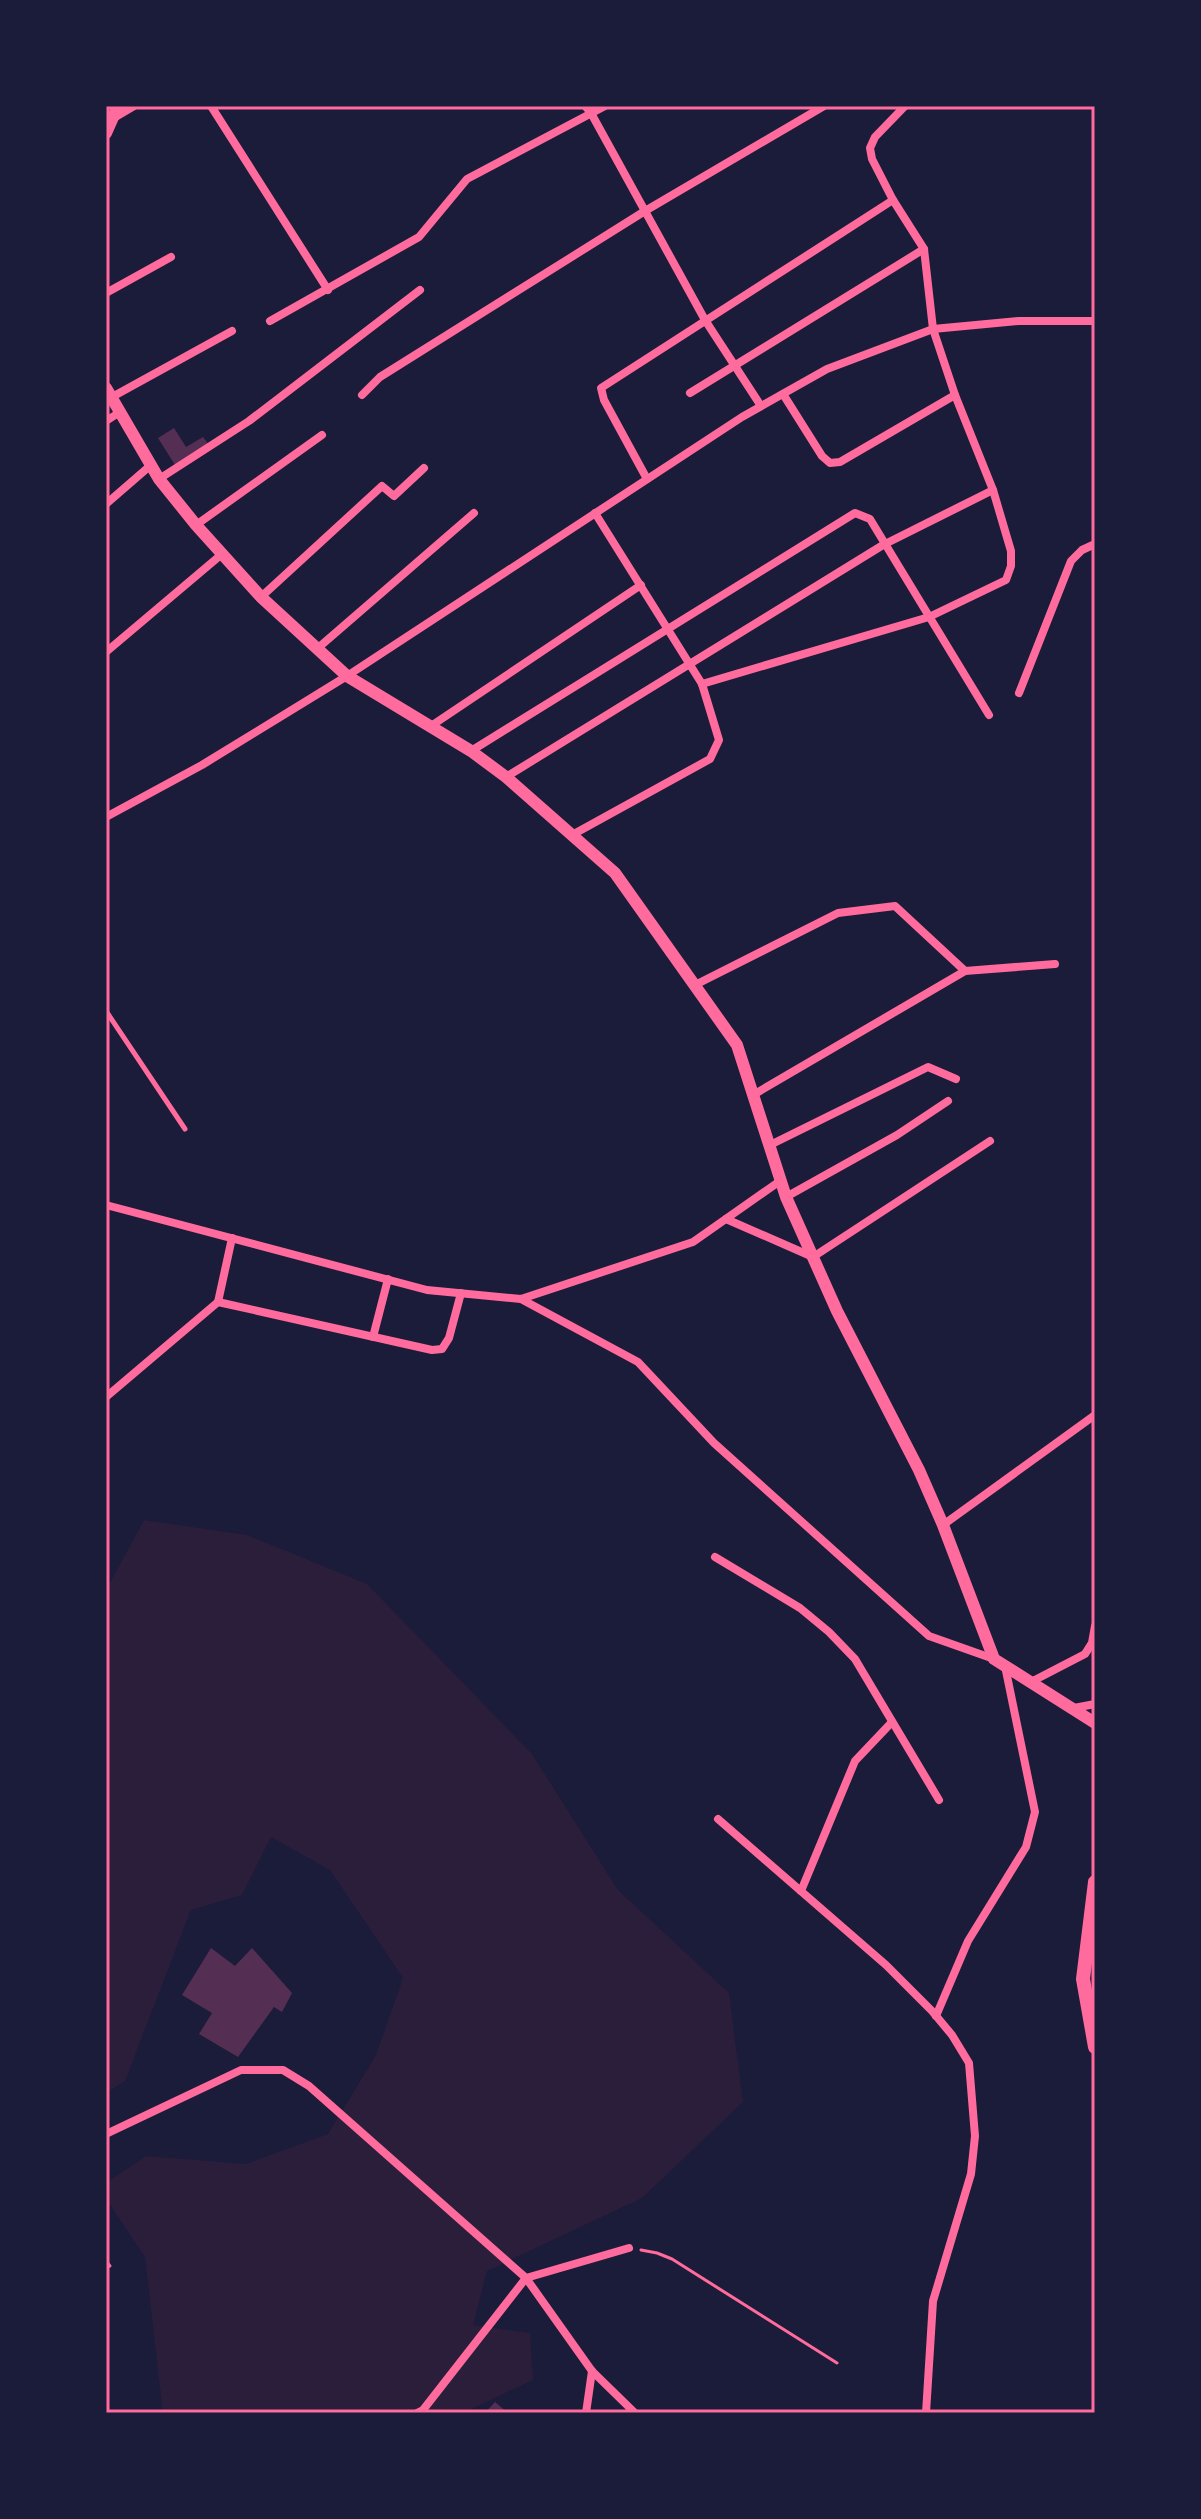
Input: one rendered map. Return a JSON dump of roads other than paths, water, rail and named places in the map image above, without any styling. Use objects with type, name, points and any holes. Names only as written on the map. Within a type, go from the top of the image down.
[{"type":"main road","points":[[1095,1882],[1083,1979],[1095,2047]]},
{"type":"street","points":[[106,133],[118,106]]},
{"type":"street","points":[[112,120],[134,106]]},
{"type":"street","points":[[211,106],[328,290]]},
{"type":"street","points":[[270,321],[419,237],[467,179],[588,110],[605,106]]},
{"type":"street","points":[[362,395],[380,377],[645,211],[824,106]]},
{"type":"street","points":[[702,684],[929,617],[1006,580],[1011,566],[1011,551],[993,490],[955,395],[933,329],[924,249],[872,159],[870,148],[875,137],[905,106]]},
{"type":"street","points":[[588,110],[705,320],[761,406]]},
{"type":"street","points":[[647,479],[604,400],[601,388],[893,200]]},
{"type":"street","points":[[690,393],[924,249]]},
{"type":"street","points":[[106,293],[171,257]]},
{"type":"street","points":[[159,479],[249,421],[420,290]]},
{"type":"street","points":[[106,817],[202,765],[347,676],[761,406],[827,369],[933,329],[1019,321],[1095,321]]},
{"type":"street","points":[[232,331],[109,392],[159,479],[261,597],[347,676],[471,751],[506,777],[615,873],[737,1045],[786,1197],[837,1311],[919,1470],[943,1525],[1000,1662],[1035,1812],[1026,1847],[968,1941],[936,2016]]},
{"type":"street","points":[[783,394],[822,456],[830,463],[840,462],[955,395]]},
{"type":"street","points":[[106,421],[120,412]]},
{"type":"street","points":[[196,525],[322,435]]},
{"type":"street","points":[[106,504],[151,465]]},
{"type":"street","points":[[261,597],[382,486],[394,496],[424,468]]},
{"type":"street","points":[[506,777],[883,545],[993,490]]},
{"type":"street","points":[[318,648],[474,513]]},
{"type":"street","points":[[572,835],[710,759],[719,740],[702,684],[595,513]]},
{"type":"street","points":[[471,751],[855,513],[870,519],[989,715]]},
{"type":"street","points":[[1019,693],[1071,561],[1082,550],[1095,544]]},
{"type":"street","points":[[106,652],[222,554]]},
{"type":"street","points":[[431,726],[641,585]]},
{"type":"street","points":[[695,985],[838,913],[895,906],[965,971]]},
{"type":"street","points":[[753,1095],[965,971],[1055,964]]},
{"type":"street","points":[[768,1146],[928,1067],[956,1079]]},
{"type":"street","points":[[786,1197],[897,1135],[948,1101]]},
{"type":"street","points":[[813,1257],[990,1141]]},
{"type":"street","points":[[521,1299],[693,1242],[780,1181]]},
{"type":"street","points":[[106,1205],[427,1290],[521,1299],[638,1362],[714,1443],[929,1636],[1000,1662],[1095,1723]]},
{"type":"street","points":[[726,1219],[813,1257]]},
{"type":"street","points":[[106,1397],[218,1302],[232,1238]]},
{"type":"street","points":[[373,1337],[388,1279]]},
{"type":"street","points":[[218,1302],[432,1350],[442,1349],[449,1338],[461,1293]]},
{"type":"street","points":[[943,1525],[1095,1415]]},
{"type":"street","points":[[715,1557],[800,1608],[855,1659],[939,1800]]},
{"type":"street","points":[[1029,1683],[1085,1654],[1092,1643],[1095,1626]]},
{"type":"street","points":[[1074,1708],[1095,1704]]},
{"type":"street","points":[[801,1891],[855,1761],[892,1722]]},
{"type":"street","points":[[718,1819],[886,1965],[936,2016],[969,2063],[975,2136],[971,2174],[933,2301],[926,2413]]},
{"type":"street","points":[[106,2134],[241,2070],[283,2070],[309,2086],[526,2278],[592,2371],[635,2413]]},
{"type":"street","points":[[417,2413],[423,2410],[526,2278],[629,2248]]},
{"type":"street","points":[[586,2413],[592,2371]]},
{"type":"lane","points":[[106,1011],[185,1129]]}]
